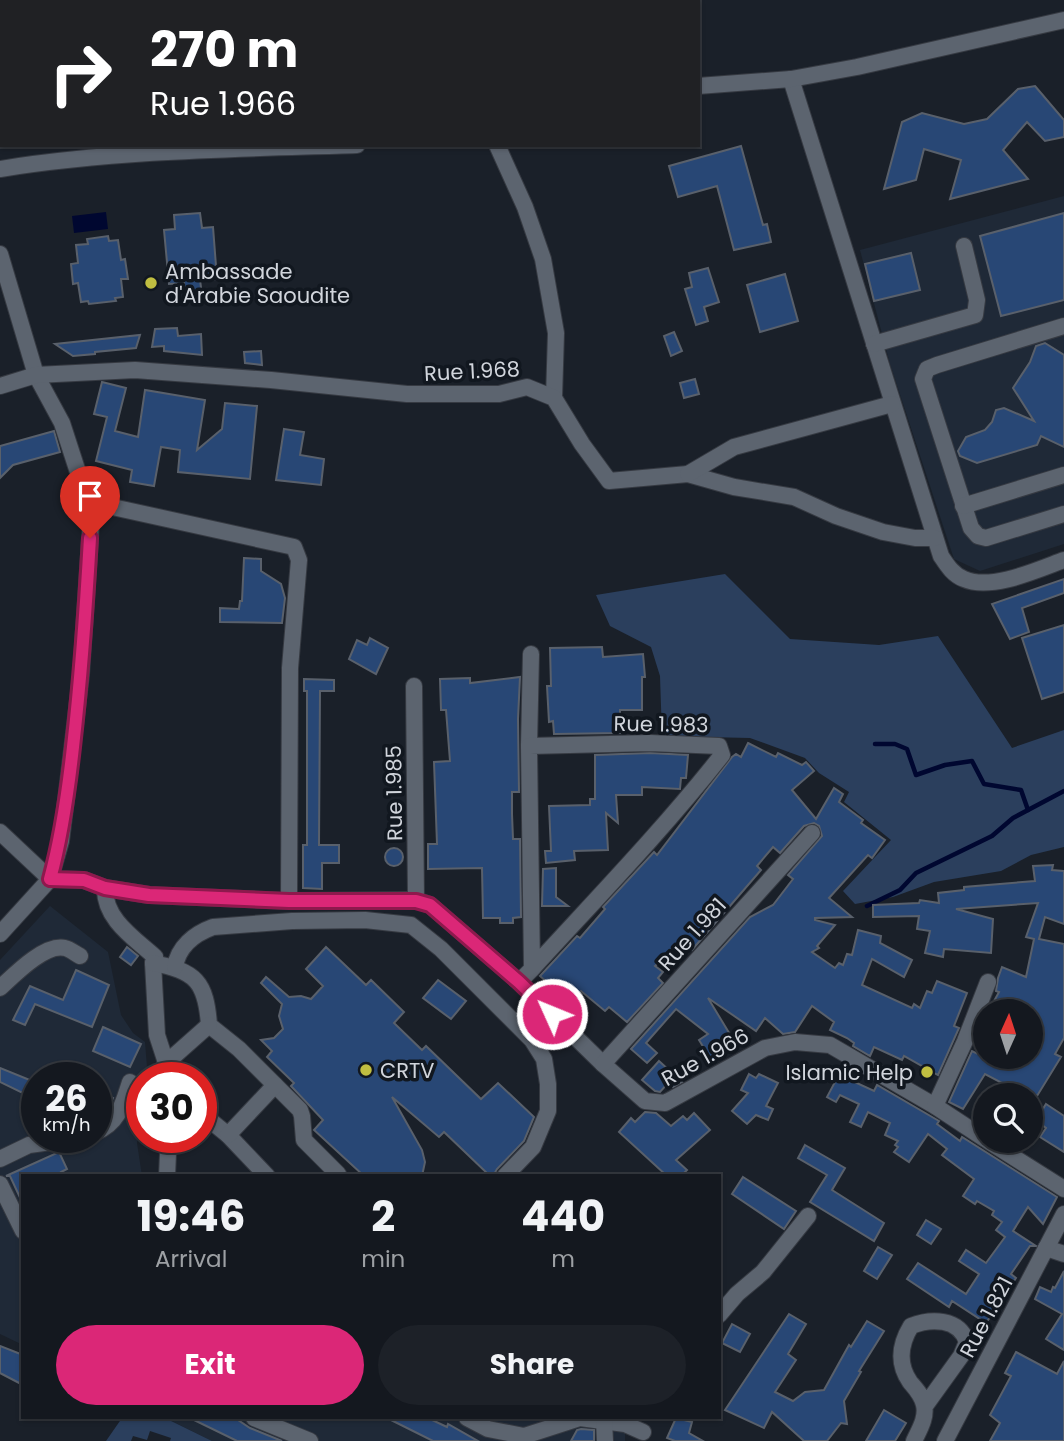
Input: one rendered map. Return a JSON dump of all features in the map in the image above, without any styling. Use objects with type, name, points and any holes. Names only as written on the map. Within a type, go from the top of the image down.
[{"type":"street","points":[[700,86],[791,79],[857,67],[1064,20]]},
{"type":"street","points":[[791,79],[941,556],[950,569],[963,579],[982,584],[1064,560]]},
{"type":"street","points":[[0,169],[75,159],[162,152],[301,147]]},
{"type":"street","points":[[498,147],[525,206],[543,259],[556,333],[554,398],[582,444],[610,481],[688,474],[794,497],[836,516],[883,532],[915,538],[935,538]]},
{"type":"street","points":[[874,344],[975,315],[977,300],[964,246]]},
{"type":"street","points":[[0,254],[36,375],[62,422],[86,497],[91,523],[81,675],[61,841],[50,879],[0,934]]},
{"type":"street","points":[[1064,326],[927,369],[923,379],[963,506],[971,528],[978,536],[986,538],[1064,514]]},
{"type":"street","name":"Rue 1.968","points":[[0,386],[36,375],[135,370],[407,394],[499,394],[527,387],[554,398]]},
{"type":"street","points":[[688,474],[734,447],[892,404]]},
{"type":"street","points":[[963,506],[1064,475]]},
{"type":"street","points":[[86,497],[117,508],[294,547],[299,560],[290,668],[289,901]]},
{"type":"street","points":[[531,654],[529,746],[532,969]]},
{"type":"street","name":"Rue 1.985","points":[[414,686],[416,901]]},
{"type":"street","name":"Rue 1.983","points":[[519,982],[643,848],[722,755],[719,746],[710,744],[529,746]]},
{"type":"street","points":[[0,832],[50,879],[84,880],[105,888],[149,895],[289,901],[416,901]]},
{"type":"street","name":"Rue 1.981","points":[[603,1064],[812,833]]},
{"type":"street","points":[[105,888],[104,900],[110,914],[154,960],[175,967],[200,983],[207,1000],[209,1025],[176,1062]]},
{"type":"street","name":"Rue 1.966","points":[[416,901],[430,905],[519,982],[645,1101],[666,1103],[765,1048],[794,1042],[822,1043],[830,1045],[973,1132]]},
{"type":"street","points":[[175,967],[179,952],[202,931],[213,928],[292,921],[365,920],[411,925],[441,949],[490,997],[532,1040],[544,1059],[548,1111],[533,1147],[507,1174]]},
{"type":"street","points":[[0,988],[29,962],[48,950],[65,948],[80,956]]},
{"type":"street","points":[[154,960],[157,1035],[165,1062]]},
{"type":"street","points":[[934,1106],[965,1041],[988,982]]},
{"type":"street","points":[[209,1025],[239,1049],[300,1110],[304,1140],[338,1174]]},
{"type":"street","points":[[228,1135],[275,1085]]},
{"type":"street","points":[[112,1123],[117,1118],[126,1093]]},
{"type":"street","points":[[217,1126],[265,1174]]},
{"type":"street","points":[[0,1159],[21,1149]]},
{"type":"street","points":[[167,1174],[168,1153]]},
{"type":"street","name":"Rue 1.966","points":[[1007,1153],[1064,1189]]},
{"type":"street","points":[[0,1184],[21,1227]]},
{"type":"street","name":"Rue 1.821","points":[[945,1441],[1064,1214]]},
{"type":"street","points":[[721,1312],[763,1272],[808,1216]]},
{"type":"street","points":[[1046,1248],[1064,1254]]},
{"type":"street","points":[[914,1441],[924,1419],[925,1406],[920,1393],[905,1372],[900,1347],[911,1326],[921,1322],[949,1323],[965,1334],[967,1342],[961,1356],[925,1406]]},
{"type":"street","points":[[258,1419],[310,1441]]},
{"type":"street","points":[[469,1419],[488,1429],[523,1438],[577,1419]]},
{"type":"street","points":[[588,1419],[625,1424],[644,1430]]},
{"type":"street","points":[[604,1421],[605,1441]]},
{"type":"shaded area","points":[[1064,196],[1064,544],[980,571],[954,559],[890,364],[860,250]]},
{"type":"shaded area","points":[[106,212],[108,229],[74,233],[72,216]]},
{"type":"shaded area","points":[[725,574],[790,639],[879,645],[938,636],[1012,748],[1064,730],[1064,847],[1031,855],[1001,871],[934,882],[893,897],[855,904],[843,891],[891,840],[844,802],[849,792],[819,773],[805,758],[750,738],[662,736],[660,676],[651,647],[610,626],[596,595]]},
{"type":"shaded area","points":[[50,906],[108,952],[121,1015],[133,1033],[145,1042],[147,1062],[126,1062],[126,1153],[139,1153],[142,1174],[21,1174],[21,1344],[0,1334],[0,960]]},
{"type":"shaded area","points":[[121,1419],[167,1419],[212,1441],[170,1441],[171,1438],[150,1431],[147,1440],[133,1436],[131,1441],[106,1441]]},
{"type":"shaded area","points":[[167,1419],[625,1419],[625,1441],[212,1441]]},
{"type":"building","points":[[1035,86],[1064,120],[1064,137],[1045,141],[1027,122],[1003,150],[1028,179],[950,199],[961,160],[924,149],[916,180],[884,189],[902,122],[922,113],[964,124],[987,119],[1018,89]]},
{"type":"building","points":[[741,146],[763,225],[767,224],[771,242],[734,250],[717,186],[678,197],[669,166]]},
{"type":"building","points":[[200,213],[202,228],[213,227],[217,279],[200,280],[202,295],[185,297],[184,283],[169,284],[164,230],[175,229],[174,215]]},
{"type":"building","points":[[1064,213],[1064,300],[1001,316],[980,236]]},
{"type":"building","points":[[108,236],[109,241],[118,240],[121,260],[125,259],[128,279],[121,279],[123,297],[115,298],[116,301],[89,304],[88,301],[81,302],[78,283],[73,284],[71,264],[78,263],[76,245],[88,244],[87,239]]},
{"type":"building","points":[[911,253],[920,290],[874,301],[865,264]]},
{"type":"building","points":[[708,268],[719,302],[704,307],[708,321],[696,325],[685,289],[692,287],[689,273]]},
{"type":"building","points":[[785,274],[798,321],[760,332],[747,285]]},
{"type":"building","points":[[177,328],[178,336],[201,334],[202,355],[164,351],[164,346],[152,347],[155,329]]},
{"type":"building","points":[[674,332],[682,351],[671,356],[664,336]]},
{"type":"building","points":[[140,335],[136,348],[95,354],[73,356],[55,344]]},
{"type":"building","points":[[1045,343],[1064,355],[1064,447],[1041,436],[1037,445],[977,463],[960,456],[958,451],[966,437],[985,430],[992,422],[996,410],[1004,408],[1034,421],[1013,388],[1030,362],[1036,346]]},
{"type":"building","points":[[261,351],[262,365],[245,363],[244,352]]},
{"type":"building","points":[[695,379],[699,394],[684,398],[680,383]]},
{"type":"building","points":[[102,382],[126,388],[115,431],[138,437],[145,390],[205,400],[197,450],[222,429],[225,403],[257,406],[250,479],[178,472],[180,450],[161,447],[154,486],[130,482],[132,470],[96,461],[107,417],[94,414]]},
{"type":"building","points":[[284,429],[304,432],[300,455],[324,459],[321,485],[276,480]]},
{"type":"building","points":[[54,431],[60,452],[13,465],[0,478],[0,446]]},
{"type":"building","points":[[244,558],[261,559],[261,571],[281,584],[285,598],[282,623],[220,622],[220,608],[239,609],[242,601]]},
{"type":"building","points":[[1064,579],[1064,593],[1022,608],[1029,632],[1010,639],[992,604]]},
{"type":"building","points":[[1064,625],[1064,692],[1042,699],[1022,638]]},
{"type":"building","points":[[370,638],[388,648],[376,674],[349,659],[357,640],[367,645]]},
{"type":"building","points":[[602,647],[603,657],[643,654],[645,677],[642,677],[642,710],[620,710],[620,733],[554,734],[553,721],[549,722],[547,686],[551,686],[550,648]]},
{"type":"building","points":[[520,677],[519,792],[512,792],[512,814],[513,839],[520,839],[521,917],[513,918],[513,923],[500,923],[500,918],[483,918],[482,868],[428,869],[428,844],[437,844],[434,762],[450,761],[446,710],[441,710],[440,679],[470,678],[470,683]]},
{"type":"building","points":[[304,679],[334,680],[334,691],[320,691],[319,845],[339,845],[339,863],[322,863],[322,889],[303,888],[303,845],[307,845],[307,691],[304,691]]},
{"type":"building","points":[[748,743],[776,757],[778,753],[802,765],[806,762],[814,771],[792,790],[816,819],[834,788],[843,794],[839,802],[863,820],[861,823],[885,840],[872,858],[868,855],[829,898],[852,917],[815,918],[835,925],[817,946],[819,948],[812,952],[835,968],[839,963],[843,965],[847,954],[852,955],[858,930],[881,936],[880,943],[912,960],[904,977],[872,959],[862,985],[912,1008],[914,1004],[920,1008],[927,991],[932,993],[937,981],[967,993],[954,1026],[959,1028],[938,1075],[904,1056],[902,1060],[874,1047],[870,1056],[853,1046],[854,1043],[847,1038],[830,1030],[834,1022],[812,1006],[795,1032],[783,1034],[765,1018],[756,1031],[708,998],[737,1046],[712,1061],[699,1040],[708,1034],[676,1009],[646,1043],[657,1053],[647,1063],[631,1049],[750,917],[773,905],[793,879],[788,875],[822,836],[819,826],[814,823],[804,826],[780,853],[773,847],[757,866],[761,870],[692,950],[683,942],[655,966],[663,972],[658,978],[663,983],[627,1022],[609,1007],[605,1011],[581,991],[566,1007],[547,991],[551,986],[540,976],[577,936],[580,938],[605,909],[603,907],[654,852],[657,855],[732,757],[736,754],[741,757]]},
{"type":"building","points":[[595,755],[688,755],[686,778],[681,778],[680,789],[642,787],[642,795],[616,795],[618,823],[606,813],[608,850],[574,851],[575,860],[546,863],[545,851],[551,851],[549,806],[590,805],[590,799],[595,799]]},
{"type":"building","points":[[390,848],[398,848],[403,857],[401,864],[390,866],[385,861],[385,853]]},
{"type":"building","points":[[1053,865],[1052,870],[1064,871],[1064,924],[1045,917],[1039,939],[1064,944],[1064,1038],[1055,1054],[1061,1057],[1043,1086],[1043,1083],[1002,1083],[985,1074],[979,1083],[973,1083],[973,1093],[963,1109],[949,1102],[972,1051],[973,1069],[1043,1069],[1043,999],[995,999],[999,992],[996,991],[1002,967],[1026,977],[1034,939],[1026,937],[1038,903],[956,909],[993,919],[991,953],[944,949],[943,957],[925,953],[930,931],[917,929],[919,916],[873,917],[873,905],[919,903],[920,900],[939,903],[938,893],[964,890],[964,887],[1035,881],[1033,866]]},
{"type":"building","points":[[556,868],[556,897],[568,906],[542,906],[543,869]]},
{"type":"building","points":[[127,947],[138,956],[131,965],[120,957]]},
{"type":"building","name":"CRTV","points":[[326,947],[366,985],[371,980],[404,1012],[394,1023],[422,1050],[426,1046],[481,1099],[498,1083],[534,1117],[524,1141],[494,1174],[488,1174],[444,1132],[439,1137],[392,1097],[422,1150],[425,1162],[422,1174],[362,1174],[314,1130],[323,1120],[291,1086],[294,1083],[267,1057],[272,1051],[261,1040],[274,1038],[283,1029],[279,1016],[282,1004],[261,983],[266,977],[289,997],[311,999],[323,986],[306,969]]},
{"type":"building","points":[[76,970],[109,985],[92,1027],[35,1004],[25,1025],[13,1020],[30,986],[63,1000]]},
{"type":"building","points":[[438,980],[466,1001],[451,1019],[423,998]]},
{"type":"building","points":[[103,1027],[141,1044],[132,1062],[126,1062],[126,1065],[93,1051]]},
{"type":"building","points":[[659,1061],[682,1082],[673,1087],[668,1083],[660,1092],[642,1080]]},
{"type":"building","points":[[844,1065],[853,1070],[848,1079],[874,1091],[877,1085],[939,1121],[937,1124],[960,1141],[962,1137],[973,1144],[973,1153],[987,1153],[1057,1197],[1043,1224],[1028,1207],[1013,1231],[1036,1246],[1030,1246],[1011,1274],[1016,1278],[986,1323],[952,1301],[949,1307],[907,1279],[918,1263],[966,1294],[979,1274],[959,1261],[966,1250],[986,1263],[1005,1237],[996,1230],[1002,1222],[992,1215],[994,1211],[963,1196],[974,1179],[942,1155],[947,1149],[928,1134],[909,1162],[894,1152],[898,1141],[885,1135],[890,1123],[868,1112],[861,1127],[850,1122],[859,1104],[840,1095],[836,1102],[827,1097]]},
{"type":"building","points":[[0,1068],[21,1077],[21,1092],[0,1082]]},
{"type":"building","points":[[749,1074],[756,1078],[759,1074],[778,1083],[766,1106],[773,1109],[768,1120],[756,1115],[747,1124],[732,1111],[748,1093],[741,1090]]},
{"type":"building","points":[[1046,1104],[1064,1116],[1064,1152],[1043,1139],[1046,1128],[1043,1126],[1043,1109]]},
{"type":"building","points":[[645,1112],[656,1113],[671,1126],[683,1116],[687,1120],[694,1113],[710,1130],[676,1160],[687,1170],[683,1174],[665,1174],[619,1132],[631,1118],[635,1122]]},
{"type":"building","points":[[805,1145],[845,1168],[832,1190],[884,1223],[874,1241],[810,1202],[827,1175],[798,1158]]},
{"type":"building","points":[[57,1153],[59,1153],[67,1169],[61,1172],[62,1174],[21,1174],[21,1200],[10,1176],[6,1176]]},
{"type":"building","points":[[743,1177],[796,1211],[784,1229],[732,1194]]},
{"type":"building","points":[[926,1220],[941,1229],[931,1244],[917,1235]]},
{"type":"building","points":[[878,1247],[892,1255],[877,1279],[864,1271]]},
{"type":"building","points":[[1064,1271],[1064,1350],[1046,1339],[1062,1314],[1035,1299],[1040,1287],[1051,1292]]},
{"type":"building","points":[[789,1314],[806,1324],[788,1354],[796,1360],[775,1392],[793,1401],[805,1392],[824,1390],[849,1345],[851,1347],[867,1321],[884,1331],[844,1401],[847,1424],[841,1423],[827,1441],[804,1441],[772,1412],[764,1428],[725,1410]]},
{"type":"building","points":[[732,1324],[750,1334],[740,1352],[722,1343]]},
{"type":"building","points":[[0,1346],[21,1354],[21,1384],[0,1373]]},
{"type":"building","points":[[1016,1352],[1057,1374],[1064,1361],[1064,1441],[990,1441],[1000,1423],[990,1415],[1011,1376],[1005,1373]]},
{"type":"building","points":[[884,1410],[906,1423],[895,1441],[866,1441]]},
{"type":"building","points":[[192,1419],[236,1419],[250,1428],[282,1441],[237,1441]]},
{"type":"building","points":[[389,1419],[430,1419],[447,1427],[448,1424],[478,1441],[433,1441]]},
{"type":"building","points":[[676,1419],[680,1419],[692,1422],[689,1433],[703,1441],[675,1441],[667,1438]]},
{"type":"building","points":[[577,1430],[594,1430],[594,1441],[571,1441]]},
{"type":"waterway","points":[[875,744],[895,744],[907,749],[916,775],[945,765],[972,761],[984,784],[1021,790],[1028,810]]},
{"type":"waterway","points":[[867,906],[900,890],[916,873],[992,836],[1013,818],[1064,791]]},
{"type":"place","name":"Ambassade d'Arabie Saoudite","points":[[151,283]]},
{"type":"place","name":"CRTV","points":[[366,1070]]},
{"type":"place","name":"Islamic Help","points":[[927,1072]]},
{"type":"route","points":[[90,538],[81,675],[67,796],[61,841],[50,879],[84,880],[105,888],[149,895],[289,901],[416,901],[430,905],[552,1014]]}]
